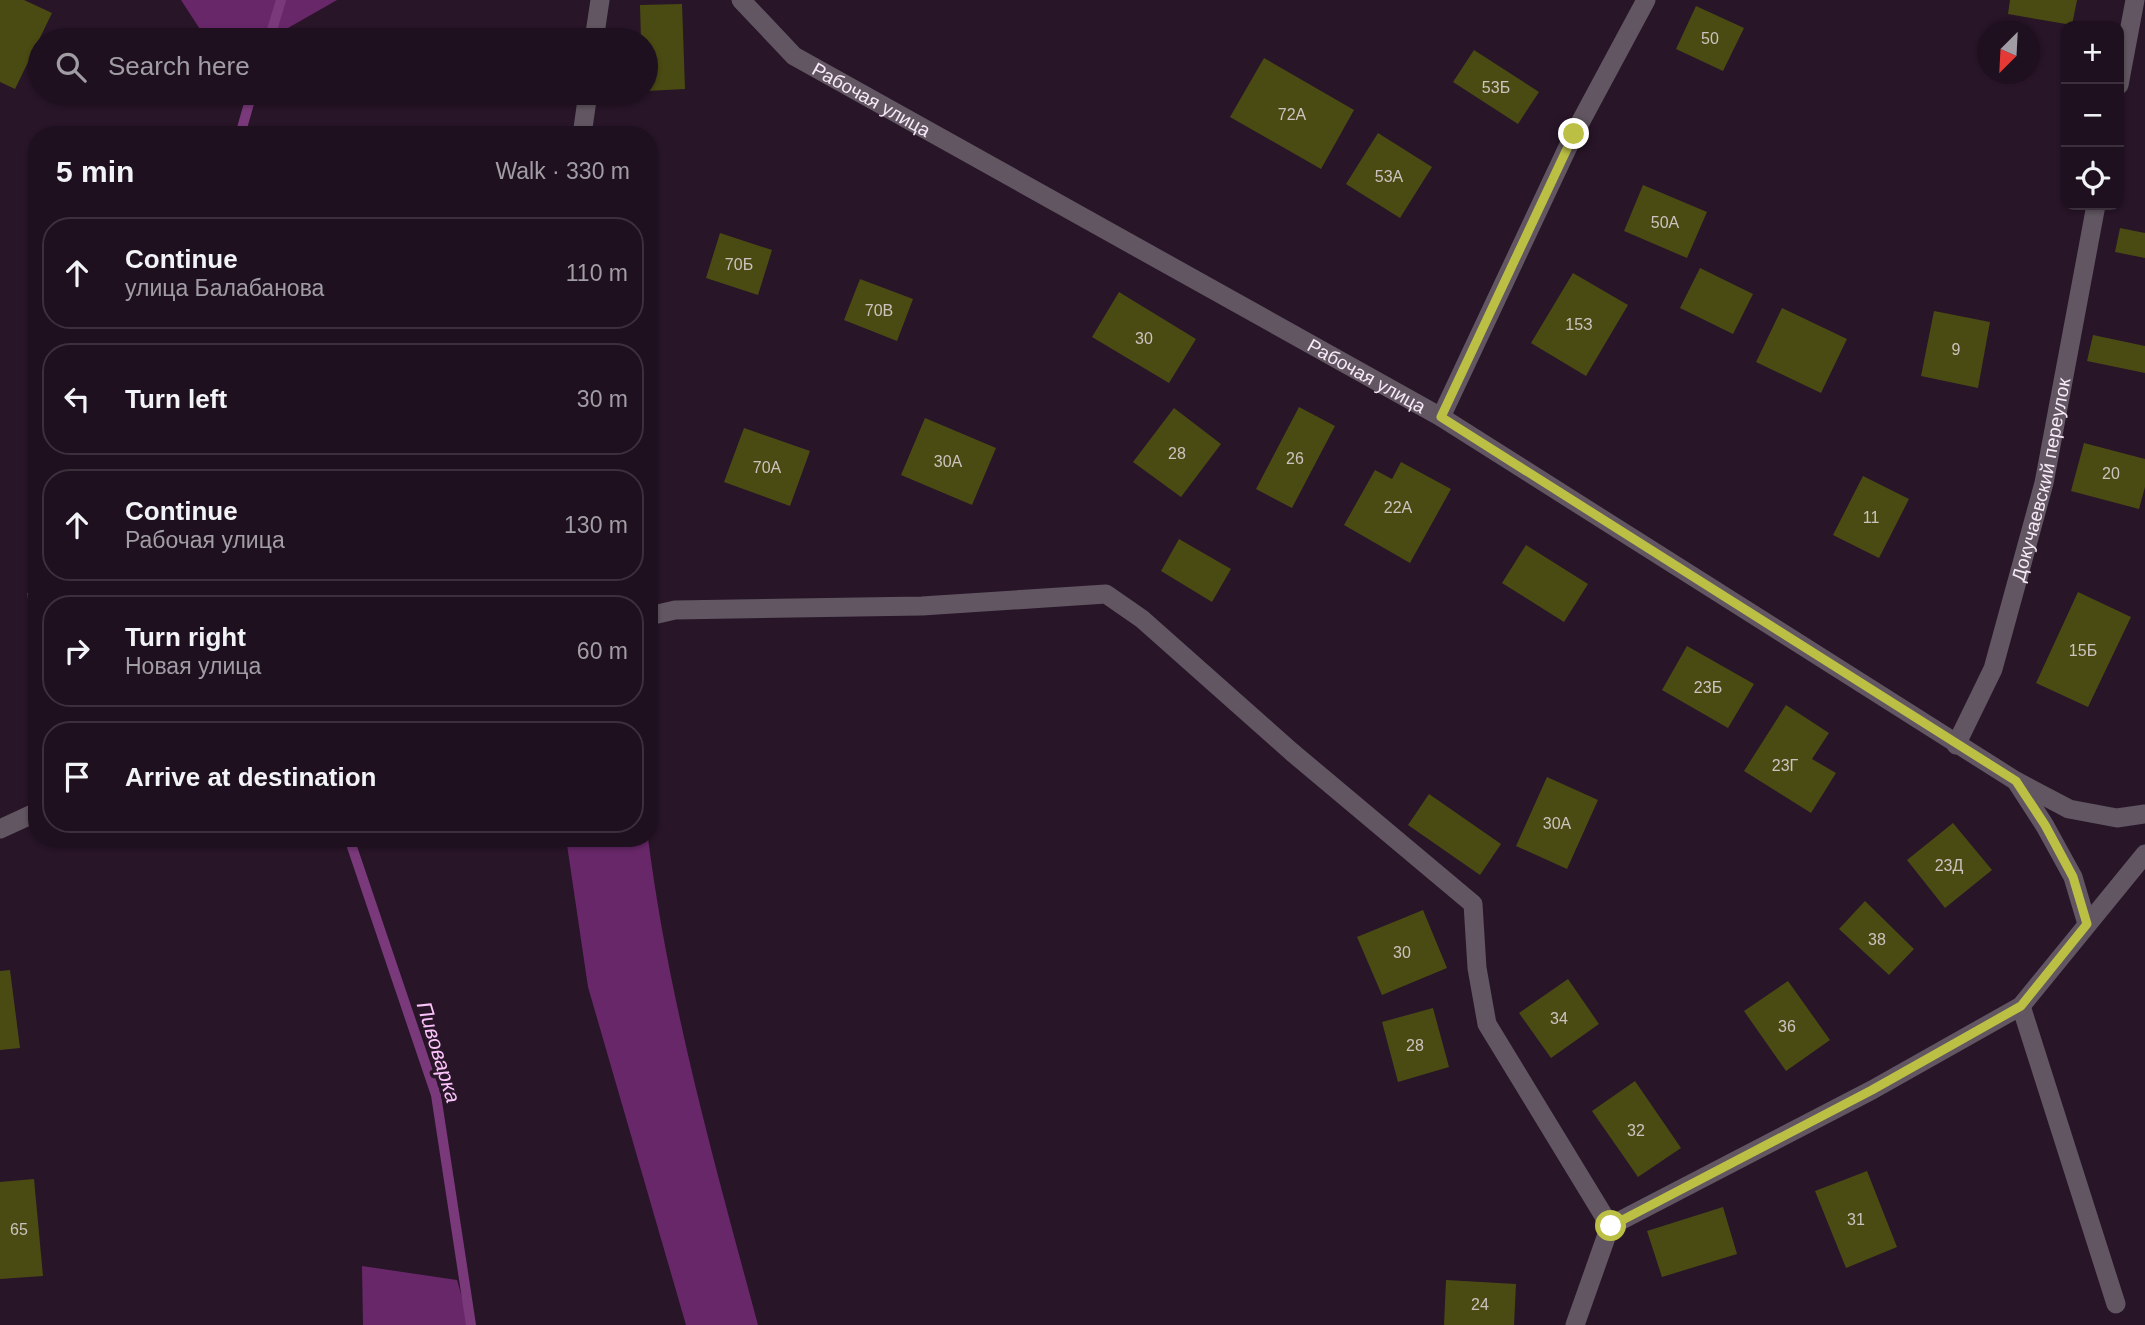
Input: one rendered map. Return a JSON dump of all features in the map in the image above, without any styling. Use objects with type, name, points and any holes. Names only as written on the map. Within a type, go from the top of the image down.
[{"type":"street","points":[[596,28],[600,0]]},
{"type":"street","name":"Рабочая улица","points":[[741,0],[794,56],[1441,417],[2016,781],[2069,809],[2117,818],[2145,814]]},
{"type":"street","points":[[1441,417],[1574,134],[1646,0]]},
{"type":"street","points":[[2119,84],[2138,9]]},
{"type":"street","points":[[583,126],[586,105]]},
{"type":"street","name":"Докучаевский переулок","points":[[1956,745],[1993,669],[2045,483],[2095,210]]},
{"type":"street","points":[[658,614],[676,610],[922,606],[1106,594],[1142,619],[1293,753],[1473,904],[1477,968],[1487,1024],[1611,1226]]},
{"type":"street","points":[[2016,781],[2045,825],[2073,877],[2087,924]]},
{"type":"street","points":[[0,829],[28,816]]},
{"type":"street","points":[[1575,1325],[1611,1226],[1872,1090],[2021,1006],[2145,854]]},
{"type":"street","points":[[2021,1006],[2116,1304]]},
{"type":"shaded area","points":[[181,0],[337,0],[288,28],[199,28]]},
{"type":"shaded area","points":[[567,847],[649,847],[681,1022],[758,1325],[686,1325],[588,987]]},
{"type":"shaded area","points":[[362,1266],[457,1280],[470,1325],[363,1325]]},
{"type":"building","points":[[0,0],[24,0],[52,13],[45,28],[28,28],[28,62],[15,89],[0,82]]},
{"type":"building","points":[[2010,0],[2077,0],[2073,21],[2061,23],[2008,14]]},
{"type":"building","points":[[682,4],[685,89],[658,90],[658,28],[641,28],[640,5]]},
{"type":"building","points":[[1696,6],[1744,28],[1723,71],[1676,49]]},
{"type":"building","points":[[1474,50],[1539,92],[1518,124],[1453,82]]},
{"type":"building","points":[[1264,58],[1354,110],[1321,169],[1230,117]]},
{"type":"building","points":[[1378,133],[1432,167],[1400,218],[1346,184]]},
{"type":"building","points":[[1643,185],[1707,212],[1687,258],[1624,231]]},
{"type":"building","points":[[2120,228],[2145,233],[2145,258],[2115,252]]},
{"type":"building","points":[[720,233],[772,250],[758,295],[706,278]]},
{"type":"building","points":[[1700,268],[1753,294],[1733,334],[1680,308]]},
{"type":"building","points":[[1573,273],[1628,305],[1586,376],[1531,343]]},
{"type":"building","points":[[860,279],[913,299],[897,341],[844,320]]},
{"type":"building","points":[[1119,292],[1196,339],[1169,383],[1092,337]]},
{"type":"building","points":[[1782,308],[1847,339],[1821,393],[1756,362]]},
{"type":"building","points":[[1934,311],[1990,322],[1978,388],[1921,376]]},
{"type":"building","points":[[2093,335],[2145,346],[2145,373],[2087,361]]},
{"type":"building","points":[[1299,407],[1335,426],[1292,508],[1256,489]]},
{"type":"building","points":[[1174,408],[1221,444],[1181,497],[1133,462]]},
{"type":"building","points":[[925,418],[996,448],[972,505],[901,475]]},
{"type":"building","points":[[744,428],[810,451],[790,506],[724,482]]},
{"type":"building","points":[[2084,443],[2145,459],[2145,487],[2139,509],[2071,491]]},
{"type":"building","points":[[1401,462],[1451,489],[1410,563],[1344,525],[1375,470],[1392,479]]},
{"type":"building","points":[[1863,476],[1909,499],[1879,558],[1833,535]]},
{"type":"building","points":[[1179,539],[1231,569],[1212,602],[1161,571]]},
{"type":"building","points":[[1526,545],[1588,584],[1564,622],[1502,583]]},
{"type":"building","points":[[2078,592],[2131,617],[2088,707],[2036,683]]},
{"type":"building","points":[[1687,646],[1754,684],[1728,728],[1662,690]]},
{"type":"building","points":[[1786,705],[1829,733],[1812,759],[1836,773],[1811,813],[1744,771]]},
{"type":"building","points":[[1547,777],[1598,800],[1567,869],[1516,846]]},
{"type":"building","points":[[1429,794],[1501,844],[1480,875],[1408,825]]},
{"type":"building","points":[[1953,823],[1992,870],[1945,908],[1907,860]]},
{"type":"building","points":[[1865,901],[1914,949],[1889,975],[1839,929]]},
{"type":"building","points":[[1423,910],[1447,968],[1382,995],[1357,937]]},
{"type":"building","points":[[10,970],[20,1048],[0,1050],[0,971]]},
{"type":"building","points":[[1568,979],[1599,1024],[1551,1058],[1519,1013]]},
{"type":"building","points":[[1788,981],[1830,1040],[1786,1071],[1744,1011]]},
{"type":"building","points":[[1433,1008],[1449,1067],[1398,1082],[1382,1022]]},
{"type":"building","points":[[1635,1081],[1681,1148],[1638,1177],[1592,1111]]},
{"type":"building","points":[[1867,1171],[1897,1247],[1846,1268],[1815,1191]]},
{"type":"building","points":[[34,1179],[43,1276],[0,1279],[0,1182]]},
{"type":"building","points":[[1723,1207],[1737,1254],[1662,1277],[1647,1231]]},
{"type":"building","points":[[1446,1280],[1516,1284],[1514,1325],[1444,1325]]},
{"type":"waterway","name":"Пивоварка","points":[[273,28],[281,0]]},
{"type":"waterway","name":"Пивоварка","points":[[243,126],[249,105]]},
{"type":"waterway","name":"Пивоварка","points":[[352,847],[436,1095],[471,1325]]},
{"type":"route","points":[[1574,134],[1441,417],[2016,781],[2045,825],[2073,877],[2087,924],[2021,1006],[1872,1090],[1611,1226]]}]
